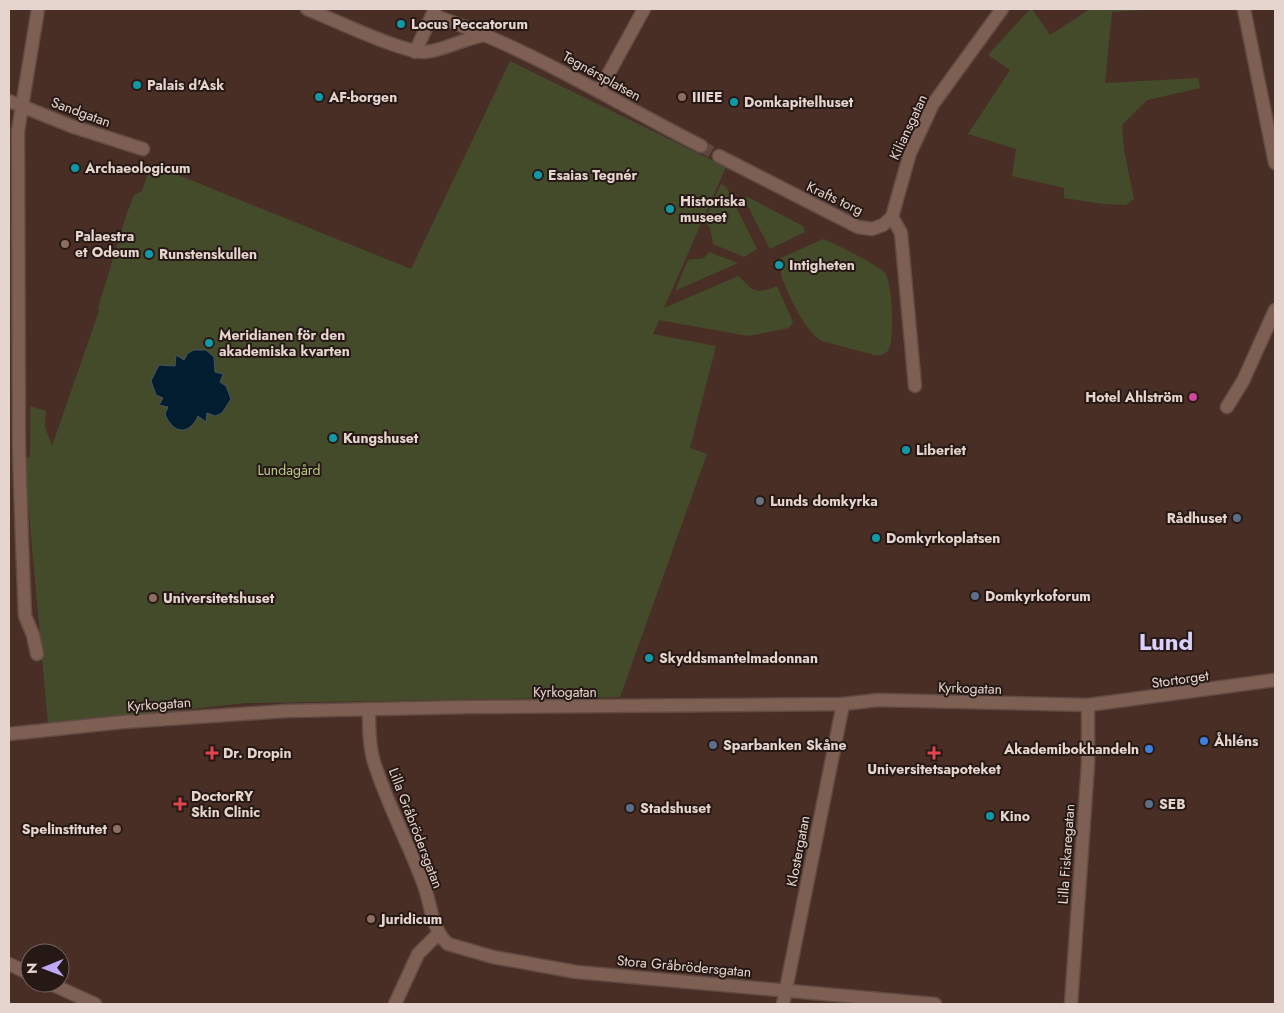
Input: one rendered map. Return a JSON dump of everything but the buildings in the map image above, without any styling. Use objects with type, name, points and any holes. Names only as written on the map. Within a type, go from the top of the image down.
[{"type":"street","points":[[38,9],[18,131],[19,450],[25,616],[38,654]]},
{"type":"street","points":[[307,9],[415,52],[440,50],[469,38],[487,34]]},
{"type":"street","points":[[599,91],[644,9]]},
{"type":"street","name":"Kiliansgatan","points":[[892,217],[910,153],[933,104],[1002,9]]},
{"type":"street","points":[[1244,9],[1275,163]]},
{"type":"street","points":[[415,52],[434,12]]},
{"type":"street","name":"Tegnérsplatsen","points":[[434,12],[487,34],[701,146]]},
{"type":"street","name":"Sandgatan","points":[[9,101],[71,126],[143,149]]},
{"type":"street","name":"Krafts torg","points":[[719,156],[858,227],[872,229],[884,225],[892,217]]},
{"type":"street","points":[[892,217],[901,233],[915,386]]},
{"type":"street","points":[[1227,407],[1243,382],[1275,310]]},
{"type":"street","name":"Stortorget","points":[[1088,705],[1275,680]]},
{"type":"street","name":"Kyrkogatan","points":[[9,734],[232,714],[369,709],[842,704],[878,700],[1088,705]]},
{"type":"street","name":"Klostergatan","points":[[783,1004],[842,704]]},
{"type":"street","name":"Lilla Fiskaregatan","points":[[1071,1004],[1088,764],[1088,705]]},
{"type":"street","name":"Lilla Gråbrödersgatan","points":[[369,709],[374,762],[424,885],[439,932]]},
{"type":"street","points":[[395,1004],[418,954],[439,932]]},
{"type":"street","name":"Stora Gråbrödersgatan","points":[[439,932],[448,944],[457,948],[537,966],[935,1004]]},
{"type":"street","points":[[70,993],[95,1004]]},
{"type":"green space","points":[[1032,9],[1050,35],[1090,9],[1161,9],[1112,12],[1105,83],[1198,78],[1200,88],[1147,100],[1122,125],[1124,150],[1134,199],[1126,205],[1103,204],[1064,198],[1064,188],[1012,176],[1016,149],[968,134],[1010,70],[988,55]]},
{"type":"green space","name":"Lundagård","points":[[510,61],[726,167],[664,308],[738,276],[753,289],[761,291],[777,286],[793,322],[789,328],[748,336],[659,320],[653,334],[716,346],[690,448],[707,454],[620,697],[247,703],[48,724],[24,459],[30,457],[30,406],[46,411],[45,427],[52,446],[99,311],[98,308],[127,213],[134,195],[142,191],[151,164],[411,269]]},
{"type":"green space","points":[[721,184],[726,187],[757,249],[744,257],[713,244],[710,228],[704,221]]},
{"type":"green space","points":[[746,196],[803,226],[805,232],[770,249],[745,201]]},
{"type":"green space","points":[[823,239],[846,249],[885,273],[890,288],[892,323],[889,350],[882,355],[874,355],[822,341],[810,330],[793,303],[782,278],[779,259]]},
{"type":"green space","points":[[709,252],[738,263],[675,291],[688,260],[704,258]]},
{"type":"water","points":[[194,350],[206,350],[214,357],[215,372],[223,374],[220,382],[226,386],[231,399],[222,413],[215,416],[207,413],[206,422],[198,416],[190,427],[181,430],[172,426],[168,421],[165,414],[168,407],[159,405],[163,398],[156,395],[151,381],[159,365],[175,366],[176,355],[184,360],[188,353]]},
{"type":"tunnel","points":[[701,146],[719,156]]},
{"type":"place","name":"Locus Peccatorum","points":[[401,24]]},
{"type":"place","name":"Palais d'Ask","points":[[137,85]]},
{"type":"place","name":"AF-borgen","points":[[319,97]]},
{"type":"place","name":"IIIEE","points":[[682,97]]},
{"type":"place","name":"Domkapitelhuset","points":[[734,102]]},
{"type":"place","name":"Archaeologicum","points":[[75,168]]},
{"type":"place","name":"Esaias Tegnér","points":[[538,175]]},
{"type":"place","name":"Historiska museet","points":[[670,209]]},
{"type":"place","name":"Palaestra et Odeum","points":[[65,244]]},
{"type":"place","name":"Runstenskullen","points":[[149,254]]},
{"type":"place","name":"Intigheten","points":[[779,265]]},
{"type":"place","name":"Meridianen för den akademiska kvarten","points":[[209,343]]},
{"type":"place","name":"Hotel Ahlström","points":[[1193,397]]},
{"type":"place","name":"Kungshuset","points":[[333,438]]},
{"type":"place","name":"Liberiet","points":[[906,450]]},
{"type":"place","name":"Lunds domkyrka","points":[[760,501]]},
{"type":"place","name":"Rådhuset","points":[[1237,518]]},
{"type":"place","name":"Domkyrkoplatsen","points":[[876,538]]},
{"type":"place","name":"Domkyrkoforum","points":[[975,596]]},
{"type":"place","name":"Universitetshuset","points":[[153,598]]},
{"type":"place","name":"Skyddsmantelmadonnan","points":[[649,658]]},
{"type":"place","name":"Åhléns","points":[[1204,741]]},
{"type":"place","name":"Sparbanken Skåne","points":[[713,745]]},
{"type":"place","name":"Akademibokhandeln","points":[[1149,749]]},
{"type":"place","name":"Dr. Dropin","points":[[212,753]]},
{"type":"place","name":"Universitetsapoteket","points":[[934,753]]},
{"type":"place","name":"DoctorRY Skin Clinic","points":[[180,804]]},
{"type":"place","name":"SEB","points":[[1149,804]]},
{"type":"place","name":"Stadshuset","points":[[630,808]]},
{"type":"place","name":"Kino","points":[[990,816]]},
{"type":"place","name":"Spelinstitutet","points":[[117,829]]},
{"type":"place","name":"Juridicum","points":[[371,919]]},
{"type":"district","name":"Lund","points":[[1166,641]]}]
